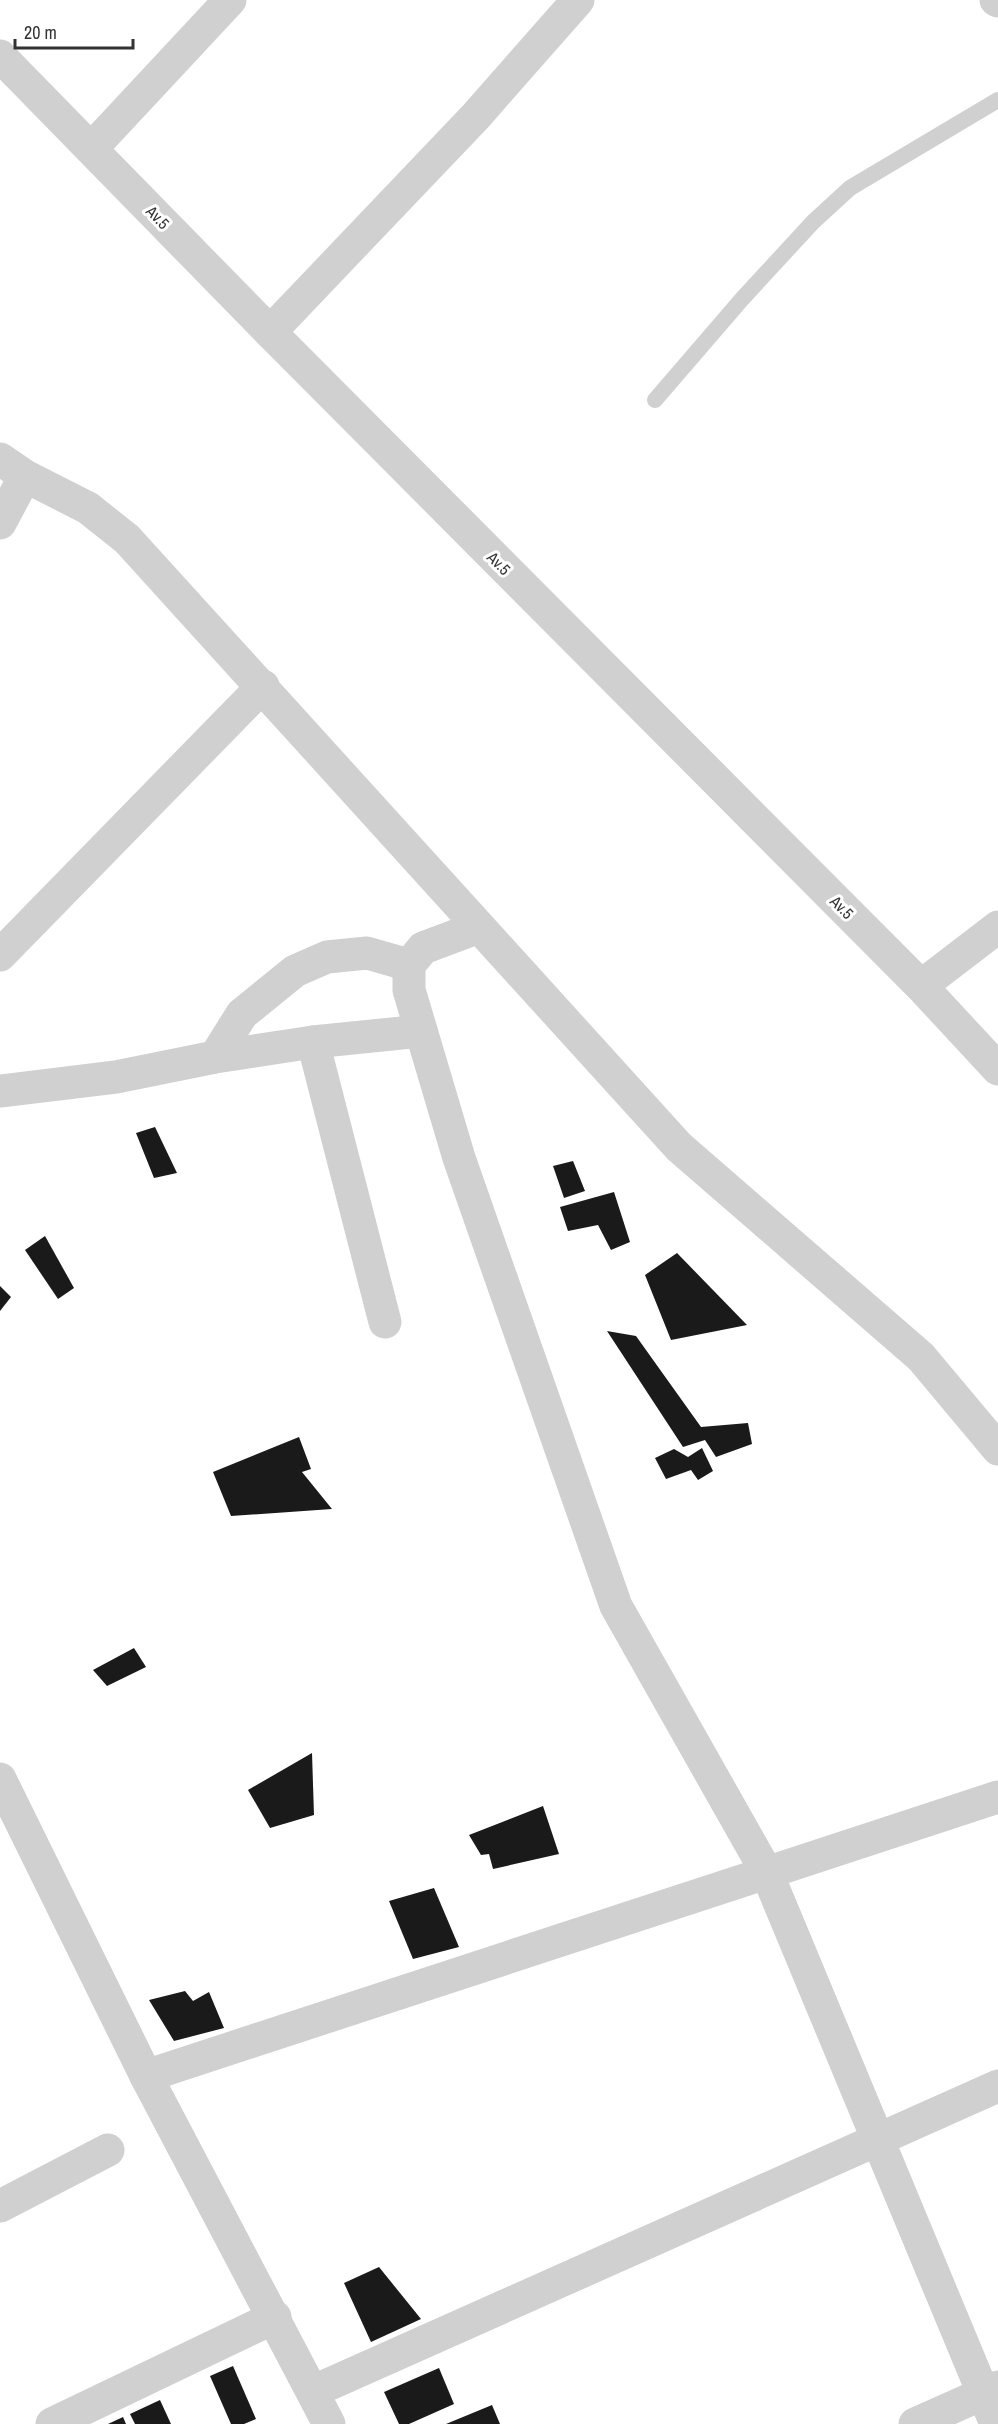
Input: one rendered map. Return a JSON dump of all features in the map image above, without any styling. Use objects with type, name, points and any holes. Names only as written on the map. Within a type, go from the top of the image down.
[{"type":"street","points":[[92,148],[230,0]]},
{"type":"street","points":[[270,332],[476,116],[578,0]]},
{"type":"street","name":"Av.5","points":[[0,56],[270,332],[921,986],[998,1070]]},
{"type":"street","points":[[0,523],[13,467],[88,507],[127,539],[263,686],[678,1147],[921,1357],[998,1449]]},
{"type":"street","points":[[0,955],[263,686]]},
{"type":"street","points":[[479,927],[423,948],[409,965],[409,990],[459,1158],[616,1606],[767,1872],[878,2139],[991,2391],[996,2424]]},
{"type":"street","points":[[921,986],[998,927]]},
{"type":"street","points":[[215,1057],[242,1014],[295,971],[327,957],[367,953],[409,965]]},
{"type":"street","points":[[0,1091],[116,1077],[215,1057],[313,1042],[421,1031]]},
{"type":"street","points":[[313,1042],[385,1322]]},
{"type":"street","points":[[0,1779],[146,2076],[314,2391],[329,2424]]},
{"type":"street","points":[[146,2076],[998,1797]]},
{"type":"street","points":[[314,2391],[998,2086]]},
{"type":"street","points":[[0,2206],[108,2150]]},
{"type":"street","points":[[52,2424],[275,2317]]},
{"type":"street","points":[[915,2424],[991,2391]]},
{"type":"lane","points":[[655,400],[742,299],[813,222],[850,188],[998,100]]},
{"type":"building","points":[[155,1127],[177,1173],[154,1178],[136,1133]]},
{"type":"building","points":[[573,1161],[585,1191],[564,1198],[553,1166]]},
{"type":"building","points":[[614,1192],[630,1242],[611,1250],[598,1225],[568,1231],[560,1207]]},
{"type":"building","points":[[45,1236],[74,1288],[58,1299],[25,1250]]},
{"type":"building","points":[[677,1253],[747,1325],[671,1340],[645,1275]]},
{"type":"building","points":[[0,1286],[11,1297],[0,1311]]},
{"type":"building","points":[[607,1331],[636,1336],[701,1427],[748,1423],[752,1444],[716,1457],[705,1440],[683,1447]]},
{"type":"building","points":[[299,1437],[311,1469],[302,1472],[332,1509],[231,1516],[213,1472]]},
{"type":"building","points":[[702,1448],[713,1471],[698,1480],[691,1470],[666,1479],[655,1458],[674,1449],[688,1457]]},
{"type":"building","points":[[134,1648],[146,1667],[107,1686],[93,1670]]},
{"type":"building","points":[[312,1753],[314,1815],[270,1828],[248,1790]]},
{"type":"building","points":[[543,1806],[559,1854],[493,1869],[489,1854],[481,1855],[469,1835]]},
{"type":"building","points":[[434,1888],[459,1947],[413,1959],[389,1901]]},
{"type":"building","points":[[185,1991],[193,2001],[209,1992],[224,2028],[174,2041],[149,2000]]},
{"type":"building","points":[[379,2267],[421,2319],[371,2342],[344,2283]]},
{"type":"building","points":[[233,2366],[256,2419],[244,2424],[231,2424],[210,2376]]},
{"type":"building","points":[[439,2368],[454,2404],[409,2424],[399,2424],[384,2392]]},
{"type":"building","points":[[160,2400],[171,2424],[135,2424],[130,2414]]},
{"type":"building","points":[[492,2405],[500,2424],[446,2424]]},
{"type":"building","points":[[123,2417],[126,2424],[108,2424]]}]
